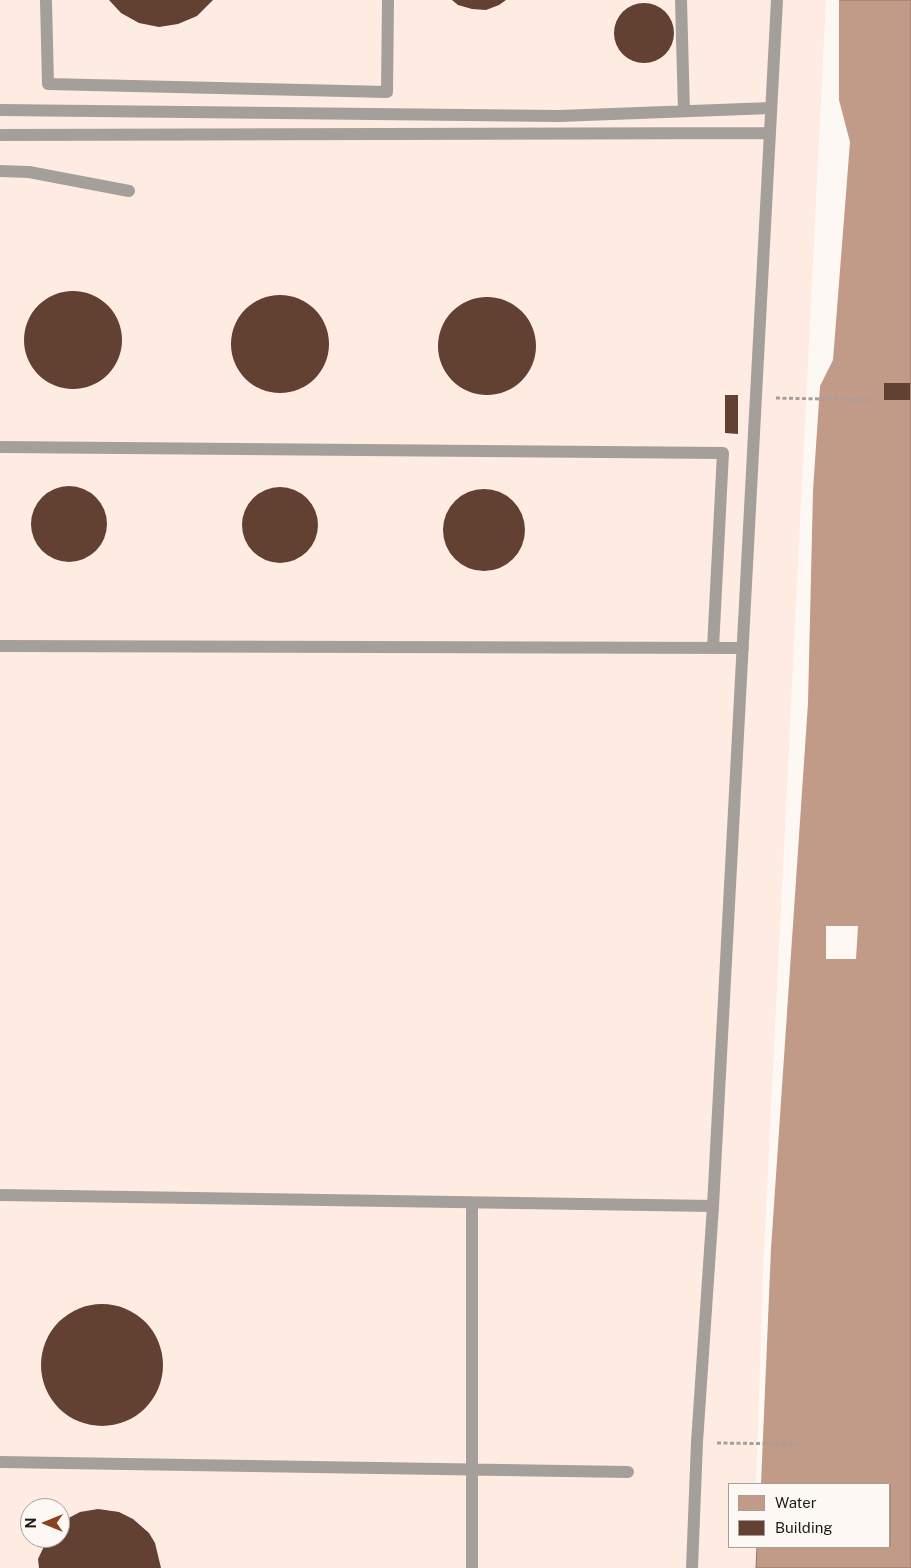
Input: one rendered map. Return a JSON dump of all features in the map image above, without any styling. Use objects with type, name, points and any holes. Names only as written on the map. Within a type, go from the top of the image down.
[{"type":"lane","points":[[46,0],[48,84],[387,92],[388,0]]},
{"type":"lane","points":[[681,0],[684,111]]},
{"type":"lane","points":[[692,1568],[777,0]]},
{"type":"lane","points":[[0,110],[550,116],[771,108]]},
{"type":"lane","points":[[0,135],[769,134]]},
{"type":"lane","points":[[0,172],[29,172],[129,191]]},
{"type":"lane","points":[[0,447],[723,453],[713,648]]},
{"type":"lane","points":[[0,646],[743,648]]},
{"type":"lane","points":[[0,1195],[713,1206]]},
{"type":"lane","points":[[472,1203],[472,1568]]},
{"type":"lane","points":[[0,1462],[628,1472]]},
{"type":"path","points":[[756,398],[872,400]]},
{"type":"path","points":[[698,1442],[801,1444]]},
{"type":"shaded area","points":[[0,0],[829,0],[759,1483],[728,1483],[728,1548],[757,1548],[756,1568],[0,1568]]},
{"type":"water","points":[[829,0],[911,0],[911,1568],[756,1568],[757,1548],[891,1548],[891,1483],[759,1483]]},
{"type":"pier","points":[[826,0],[839,0],[839,100],[850,142],[833,360],[820,386],[813,491],[808,703],[771,1249],[761,1483],[756,1483],[764,1251]]},
{"type":"pier","points":[[826,926],[858,926],[856,959],[826,959]]},
{"type":"building","points":[[109,0],[213,0],[197,16],[178,24],[159,27],[139,23],[121,13]]},
{"type":"building","points":[[452,0],[506,0],[486,10],[458,5]]},
{"type":"building","points":[[638,3],[650,3],[661,8],[669,16],[674,27],[672,45],[661,58],[650,63],[638,63],[627,58],[619,50],[614,39],[614,27],[619,16],[627,8]]},
{"type":"building","points":[[73,291],[92,295],[108,305],[118,321],[122,340],[118,359],[108,375],[92,385],[73,389],[54,385],[38,375],[28,359],[24,340],[28,321],[38,305],[54,295]]},
{"type":"building","points":[[280,295],[299,299],[315,309],[325,325],[329,344],[325,363],[315,379],[299,389],[280,393],[261,389],[245,379],[235,363],[231,344],[235,325],[245,309],[261,299]]},
{"type":"building","points":[[487,297],[506,301],[522,311],[532,327],[536,346],[532,365],[522,381],[506,391],[487,395],[468,391],[452,381],[442,365],[438,346],[442,327],[452,311],[468,301]]},
{"type":"building","points":[[884,383],[910,383],[910,400],[884,400]]},
{"type":"building","points":[[725,395],[738,395],[738,434],[725,433]]},
{"type":"building","points":[[69,486],[84,489],[96,497],[104,509],[107,524],[104,539],[96,551],[84,559],[69,562],[54,559],[42,551],[34,539],[31,524],[34,509],[42,497],[54,489]]},
{"type":"building","points":[[280,487],[295,490],[307,498],[315,510],[318,525],[315,540],[307,552],[295,560],[280,563],[265,560],[253,552],[245,540],[242,525],[245,510],[253,498],[265,490]]},
{"type":"building","points":[[484,489],[500,492],[513,501],[522,514],[525,530],[522,546],[513,559],[500,568],[484,571],[468,568],[455,559],[446,546],[443,530],[446,514],[455,501],[468,492]]},
{"type":"building","points":[[102,1304],[126,1308],[145,1322],[159,1341],[163,1365],[159,1389],[145,1408],[126,1422],[102,1426],[78,1422],[59,1408],[45,1389],[41,1365],[45,1341],[59,1322],[78,1308]]},
{"type":"building","points":[[98,1509],[119,1512],[133,1519],[149,1533],[155,1543],[161,1568],[39,1568],[38,1559],[43,1548],[70,1548],[70,1517],[80,1512]]}]
